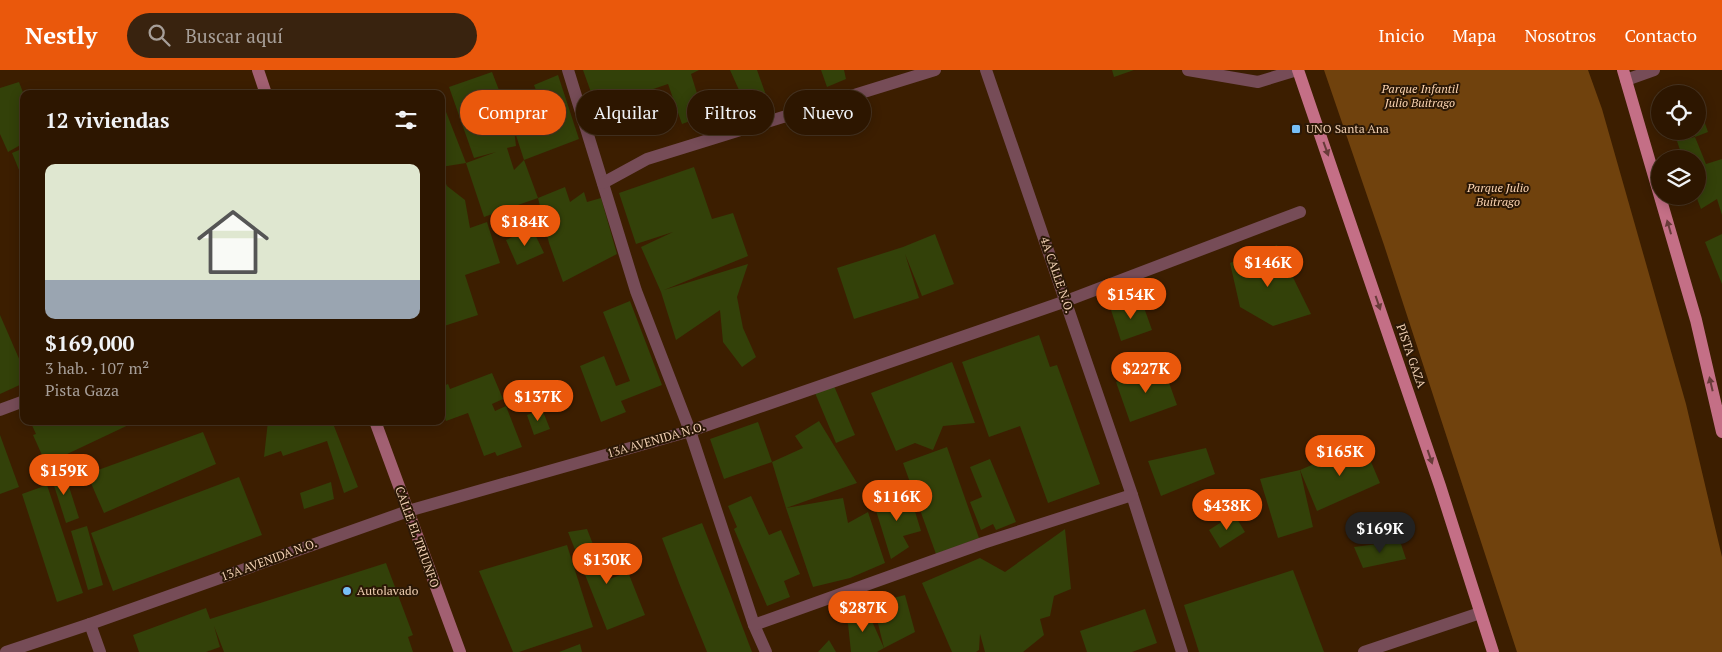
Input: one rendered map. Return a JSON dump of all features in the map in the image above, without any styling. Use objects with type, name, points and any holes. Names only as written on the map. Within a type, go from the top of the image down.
[{"type":"main road","points":[[258,70],[265,90]]},
{"type":"main road","name":"PISTA GAZA","points":[[1298,70],[1440,486],[1493,652]]},
{"type":"main road","points":[[1624,75],[1696,320],[1722,432]]},
{"type":"main road","name":"CALLE EL TRIUNFO","points":[[376,425],[460,652]]},
{"type":"street","points":[[568,70],[636,291],[690,431],[754,625],[766,652]]},
{"type":"street","points":[[603,183],[647,159],[935,70]]},
{"type":"street","name":"4A CALLE N.O.","points":[[986,70],[1132,495],[1182,652]]},
{"type":"street","points":[[1188,70],[1258,82],[1298,70]]},
{"type":"street","points":[[1624,75],[1654,70]]},
{"type":"street","name":"13A AVENIDA N.O.","points":[[6,652],[408,511],[690,431],[1066,301],[1300,212]]},
{"type":"street","points":[[0,410],[20,402]]},
{"type":"street","points":[[754,625],[983,543],[1132,495]]},
{"type":"street","points":[[1364,652],[1480,613]]},
{"type":"street","points":[[90,624],[100,652]]},
{"type":"green space","name":"Parque Julio Buitrago","points":[[1324,70],[1588,70],[1602,109],[1686,404],[1722,557],[1722,652],[1517,652],[1384,245]]},
{"type":"building","points":[[583,70],[699,70],[691,74],[696,90],[687,90],[687,122],[682,124],[677,110],[677,90],[670,90],[668,84],[650,90],[590,90]]},
{"type":"building","points":[[730,70],[757,70],[764,90],[739,90]]},
{"type":"building","points":[[821,70],[844,70],[846,79],[827,87]]},
{"type":"building","points":[[1112,70],[1134,70],[1114,77]]},
{"type":"building","points":[[492,72],[499,90],[460,90],[460,118],[449,87]]},
{"type":"building","points":[[558,75],[563,90],[536,90],[534,85]]},
{"type":"building","points":[[19,82],[22,90],[20,90],[20,145],[8,152],[0,134],[0,88]]},
{"type":"building","points":[[566,99],[576,135],[579,139],[524,160],[516,135],[566,135]]},
{"type":"building","points":[[445,109],[466,163],[445,166]]},
{"type":"building","points":[[466,135],[515,135],[516,146],[507,148],[514,170],[524,160],[538,198],[484,217],[466,163],[496,152],[474,158]]},
{"type":"building","points":[[1696,140],[1700,150],[1680,150],[1677,141]]},
{"type":"building","points":[[20,150],[20,172],[12,153]]},
{"type":"building","points":[[1722,159],[1722,215],[1717,199],[1701,209],[1699,205],[1706,205],[1706,164]]},
{"type":"building","points":[[694,167],[712,219],[733,213],[748,256],[664,290],[748,264],[737,297],[743,328],[756,357],[742,367],[723,342],[720,310],[676,340],[661,292],[641,247],[673,232],[636,244],[619,193]]},
{"type":"building","points":[[445,181],[447,186],[465,200],[470,228],[487,222],[500,263],[465,275],[478,315],[445,326]]},
{"type":"building","points":[[565,187],[570,202],[584,192],[587,202],[601,198],[617,254],[563,282],[549,243],[538,198]]},
{"type":"building","points":[[532,228],[544,253],[517,265],[506,240]]},
{"type":"building","points":[[935,234],[954,284],[922,296],[905,254],[919,298],[854,319],[837,268],[903,247]]},
{"type":"building","points":[[1722,234],[1722,284],[1705,242]]},
{"type":"building","points":[[1277,245],[1311,314],[1273,326],[1240,307],[1230,263]]},
{"type":"building","points":[[1141,299],[1152,330],[1121,341],[1111,310]]},
{"type":"building","points":[[630,301],[662,385],[621,401],[626,412],[601,422],[580,366],[604,356],[616,386],[630,381],[603,312]]},
{"type":"building","points":[[0,315],[20,361],[20,385],[0,394]]},
{"type":"building","points":[[1039,335],[1050,367],[1057,365],[1100,484],[1048,503],[1020,426],[989,437],[962,362]]},
{"type":"building","points":[[952,362],[975,423],[943,426],[933,450],[915,443],[896,451],[871,393]]},
{"type":"building","points":[[1163,366],[1177,405],[1130,422],[1116,382]]},
{"type":"building","points":[[492,373],[503,399],[492,404],[495,411],[506,406],[522,447],[497,456],[495,452],[484,456],[468,413],[446,421],[445,385],[448,384],[450,389]]},
{"type":"building","points":[[834,386],[855,435],[836,443],[815,393]]},
{"type":"building","points":[[542,409],[550,429],[534,435],[527,415]]},
{"type":"building","points":[[819,421],[857,483],[786,508],[772,462],[803,448],[795,436]]},
{"type":"building","points":[[758,422],[772,462],[724,479],[710,439]]},
{"type":"building","points":[[32,425],[129,425],[46,464],[33,435],[36,434]]},
{"type":"building","points":[[268,425],[334,425],[358,487],[344,493],[327,441],[283,456],[281,451],[264,457]]},
{"type":"building","points":[[203,432],[216,464],[104,513],[87,474]]},
{"type":"building","points":[[0,435],[19,487],[0,494]]},
{"type":"building","points":[[1363,443],[1380,483],[1317,511],[1300,470]]},
{"type":"building","points":[[947,447],[979,538],[936,554],[903,463]]},
{"type":"building","points":[[1206,448],[1215,474],[1161,496],[1148,461]]},
{"type":"building","points":[[990,459],[1016,522],[996,530],[993,524],[981,530],[970,502],[982,497],[970,467]]},
{"type":"building","points":[[63,468],[79,518],[66,523],[50,473]]},
{"type":"building","points":[[1300,470],[1313,527],[1278,538],[1260,479]]},
{"type":"building","points":[[239,477],[262,535],[113,591],[91,533]]},
{"type":"building","points":[[331,482],[334,499],[304,509],[300,493]]},
{"type":"building","points":[[47,485],[83,593],[57,602],[22,494]]},
{"type":"building","points":[[909,492],[921,531],[903,536],[909,547],[891,559],[874,504]]},
{"type":"building","points":[[751,496],[769,535],[781,530],[800,574],[784,581],[790,597],[767,606],[734,529],[737,527],[728,506]]},
{"type":"building","points":[[843,498],[848,523],[868,512],[885,563],[850,578],[813,587],[786,508]]},
{"type":"building","points":[[1385,512],[1398,527],[1377,537],[1368,519]]},
{"type":"building","points":[[1234,514],[1245,532],[1220,548],[1209,530]]},
{"type":"building","points":[[702,523],[752,652],[707,652],[679,583],[662,538]]},
{"type":"building","points":[[87,526],[103,585],[88,590],[71,531]]},
{"type":"building","points":[[587,529],[607,580],[628,572],[645,615],[607,630],[568,532]]},
{"type":"building","points":[[1065,529],[1071,589],[1054,596],[1050,616],[1040,619],[1044,635],[1023,652],[985,652],[980,634],[979,650],[976,652],[952,652],[922,583],[980,558],[1005,572]]},
{"type":"building","points":[[1400,541],[1406,559],[1363,568],[1354,547]]},
{"type":"building","points":[[567,545],[593,627],[519,652],[513,652],[479,571]]},
{"type":"building","name":"Autolavado","points":[[386,563],[413,635],[408,637],[413,652],[224,652],[214,626],[220,647],[206,652],[139,652],[133,635],[206,608],[210,619]]},
{"type":"building","points":[[1293,570],[1324,652],[1199,652],[1184,605]]},
{"type":"building","points":[[905,595],[915,632],[884,648],[873,603]]},
{"type":"building","points":[[1145,609],[1157,643],[1132,652],[1087,652],[1080,631]]},
{"type":"building","points":[[867,610],[884,648],[877,652],[851,652],[848,624],[842,616],[854,611],[856,616]]},
{"type":"building","points":[[829,640],[836,652],[818,652]]},
{"type":"building","points":[[580,644],[582,652],[559,652]]},
{"type":"place","name":"UNO Santa Ana","points":[[1296,129]]},
{"type":"place","name":"Autolavado","points":[[347,591]]},
{"type":"park label","name":"Parque Infantil Julio Buitrago","points":[[1420,96]]}]
